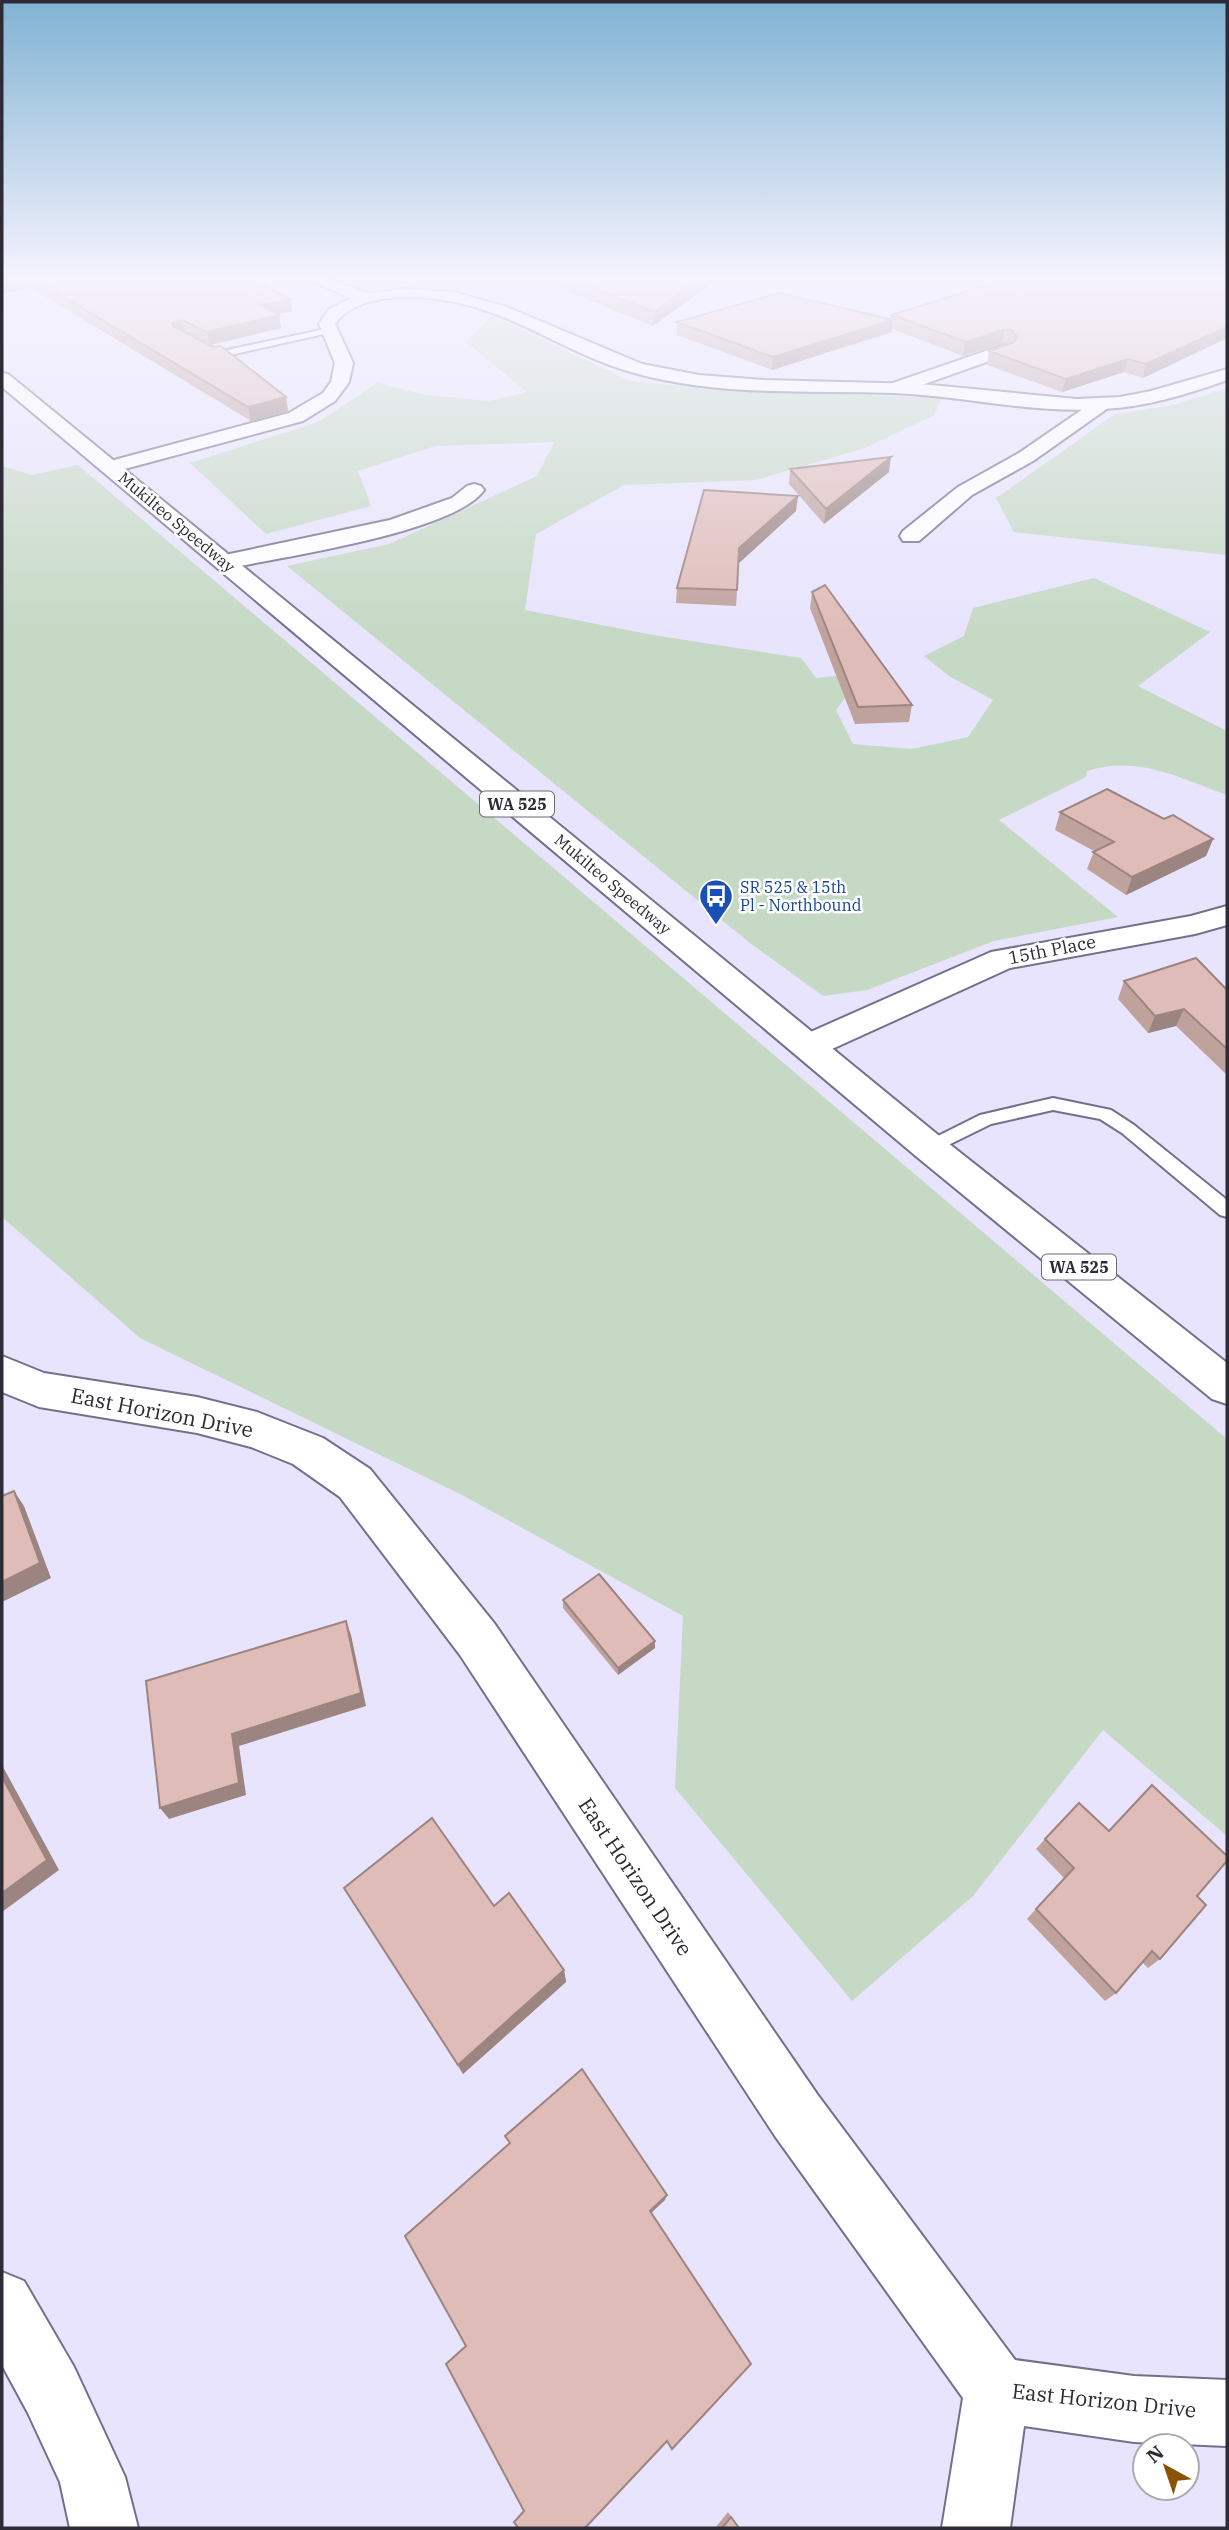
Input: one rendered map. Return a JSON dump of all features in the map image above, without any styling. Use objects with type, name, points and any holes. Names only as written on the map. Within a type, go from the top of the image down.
[{"type":"street","name":"Mukilteo Speedway","points":[[24,396],[930,1148],[1227,1387]]},
{"type":"street","points":[[110,467],[296,417],[328,396]]},
{"type":"street","points":[[971,396],[1036,403],[1102,404],[1152,396]]},
{"type":"street","points":[[911,536],[965,491],[1026,457],[1102,404]]},
{"type":"street","points":[[225,562],[396,525],[448,508],[470,497],[474,490]]},
{"type":"street","name":"15th Place","points":[[809,1046],[1002,959],[1195,925],[1227,915]]},
{"type":"street","name":"East Horizon Drive","points":[[14,1390],[197,1415],[257,1430],[308,1451],[355,1483],[477,1639],[796,2115],[997,2390],[1134,2409],[1227,2413]]},
{"type":"street","points":[[2,2303],[51,2390],[92,2477],[104,2528]]},
{"type":"street","points":[[976,2528],[997,2390]]},
{"type":"lane","points":[[930,1148],[986,1119],[1034,1107],[1053,1104],[1105,1114],[1128,1129],[1227,1210]]},
{"type":"green space","points":[[357,396],[437,396],[489,401],[510,396],[942,398],[934,415],[865,448],[756,480],[624,485],[536,534],[525,610],[653,635],[801,658],[816,678],[869,673],[849,692],[836,710],[853,744],[912,749],[968,737],[993,700],[949,676],[924,656],[964,636],[973,608],[1094,578],[1210,632],[1138,686],[1227,731],[1227,795],[1141,767],[1106,767],[1087,771],[1086,777],[999,820],[1118,917],[994,941],[867,990],[823,996],[750,943],[287,566],[389,544],[537,476],[554,442],[435,446],[358,471],[371,506],[266,534],[190,463],[318,422]]},
{"type":"green space","points":[[1202,396],[1227,396],[1227,555],[1014,532],[996,498],[1115,414],[1168,406]]},
{"type":"green space","points":[[78,465],[1227,1439],[1227,1836],[1103,1730],[973,1896],[852,2001],[675,1788],[683,1616],[462,1495],[140,1338],[2,1217],[2,466],[32,475]]},
{"type":"building","points":[[230,396],[286,397],[248,407]]},
{"type":"building","points":[[891,457],[826,509],[790,469]]},
{"type":"building","points":[[704,490],[798,496],[739,548],[737,590],[677,588]]},
{"type":"building","points":[[825,585],[912,705],[858,707],[812,592]]},
{"type":"building","points":[[1107,789],[1164,819],[1173,815],[1213,839],[1132,877],[1093,852],[1114,842],[1060,812]]},
{"type":"building","points":[[1196,958],[1227,990],[1227,1049],[1184,1009],[1155,1016],[1124,981]]},
{"type":"building","points":[[14,1491],[40,1563],[2,1582],[2,1496]]},
{"type":"building","points":[[599,1574],[655,1641],[618,1668],[563,1600]]},
{"type":"building","points":[[346,1621],[361,1693],[232,1734],[239,1783],[160,1808],[146,1681]]},
{"type":"building","points":[[2,1777],[47,1860],[2,1893]]},
{"type":"building","points":[[1152,1785],[1227,1856],[1227,1861],[1197,1896],[1206,1905],[1160,1959],[1152,1951],[1116,1993],[1036,1909],[1074,1868],[1045,1839],[1079,1803],[1109,1831]]},
{"type":"building","points":[[432,1818],[494,1906],[509,1893],[564,1970],[458,2065],[344,1888]]},
{"type":"building","points":[[582,2069],[667,2195],[650,2211],[751,2364],[672,2449],[667,2441],[585,2528],[518,2528],[514,2522],[524,2511],[446,2364],[466,2346],[405,2236],[510,2143],[505,2136]]},
{"type":"building","points":[[731,2517],[739,2528],[722,2528]]},
{"type":"place","name":"SR 525 & 15th Pl - Northbound","points":[[716,926]]}]
